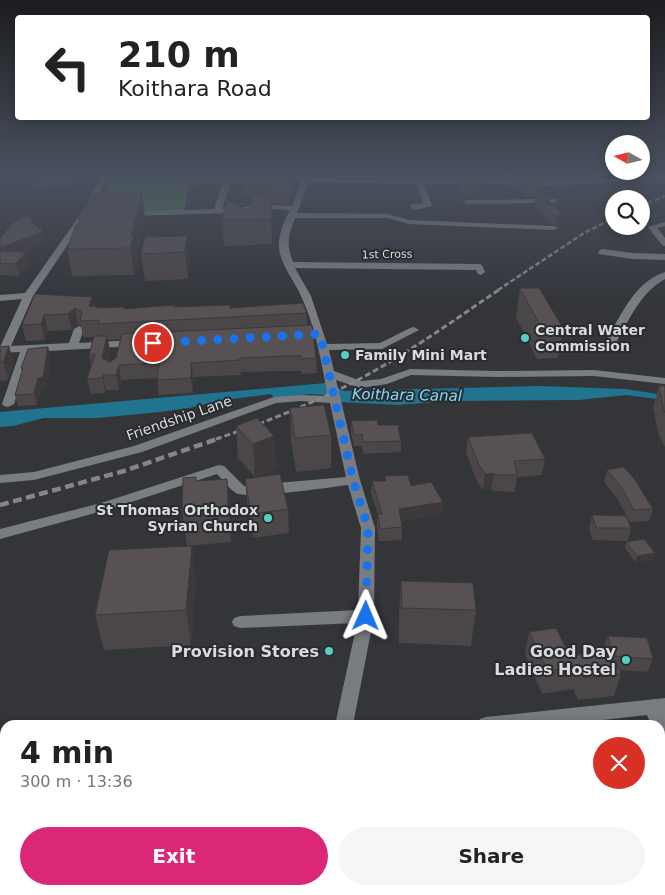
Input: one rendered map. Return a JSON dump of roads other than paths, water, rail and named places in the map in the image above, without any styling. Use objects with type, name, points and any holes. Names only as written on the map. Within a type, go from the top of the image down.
[{"type":"street","points":[[82,218],[66,247],[28,296],[2,349],[73,346],[117,349],[147,343]]},
{"type":"street","points":[[290,218],[285,232],[283,247],[306,296],[315,335],[322,347],[353,480],[368,528],[366,616],[345,720]]},
{"type":"street","points":[[394,218],[409,222],[554,228]]},
{"type":"street","points":[[665,224],[652,227],[665,243]]},
{"type":"street","points":[[602,252],[633,256],[665,257]]},
{"type":"street","name":"1st Cross","points":[[290,265],[479,267],[482,272]]},
{"type":"street","points":[[439,266],[445,276]]},
{"type":"street","points":[[608,347],[637,297],[656,279],[665,275]]},
{"type":"street","points":[[0,298],[28,296]]},
{"type":"street","points":[[73,346],[79,330]]},
{"type":"street","points":[[322,347],[382,346],[414,330]]},
{"type":"street","points":[[8,404],[27,348]]},
{"type":"street","points":[[329,379],[360,385],[383,382],[410,372],[498,374],[594,373],[665,381]]},
{"type":"street","name":"Friendship Lane","points":[[0,479],[34,476],[138,449],[274,400],[301,398],[334,400]]},
{"type":"street","points":[[0,534],[105,506],[218,469],[241,490],[259,490],[353,480]]},
{"type":"street","points":[[240,622],[366,616]]},
{"type":"street","points":[[532,720],[659,706],[662,720]]},
{"type":"water","name":"Koithara Canal","points":[[326,383],[344,391],[540,386],[625,389],[665,395],[665,400],[626,395],[579,400],[450,401],[398,405],[339,402],[337,396],[311,394],[274,398],[271,394],[223,400],[160,412],[98,418],[44,418],[13,426],[0,427],[0,412]]},
{"type":"railway","points":[[498,290],[584,233],[605,222]]},
{"type":"railway","points":[[216,439],[285,413],[375,371],[500,289]]},
{"type":"railway","points":[[0,505],[124,471],[220,438]]},
{"type":"place","name":"Central Water Commission","points":[[525,338]]},
{"type":"place","name":"Family Mini Mart","points":[[345,355]]},
{"type":"place","name":"St Thomas Orthodox Syrian Church","points":[[268,518]]},
{"type":"place","name":"Provision Stores","points":[[329,651]]},
{"type":"place","name":"Good Day Ladies Hostel","points":[[626,660]]}]
